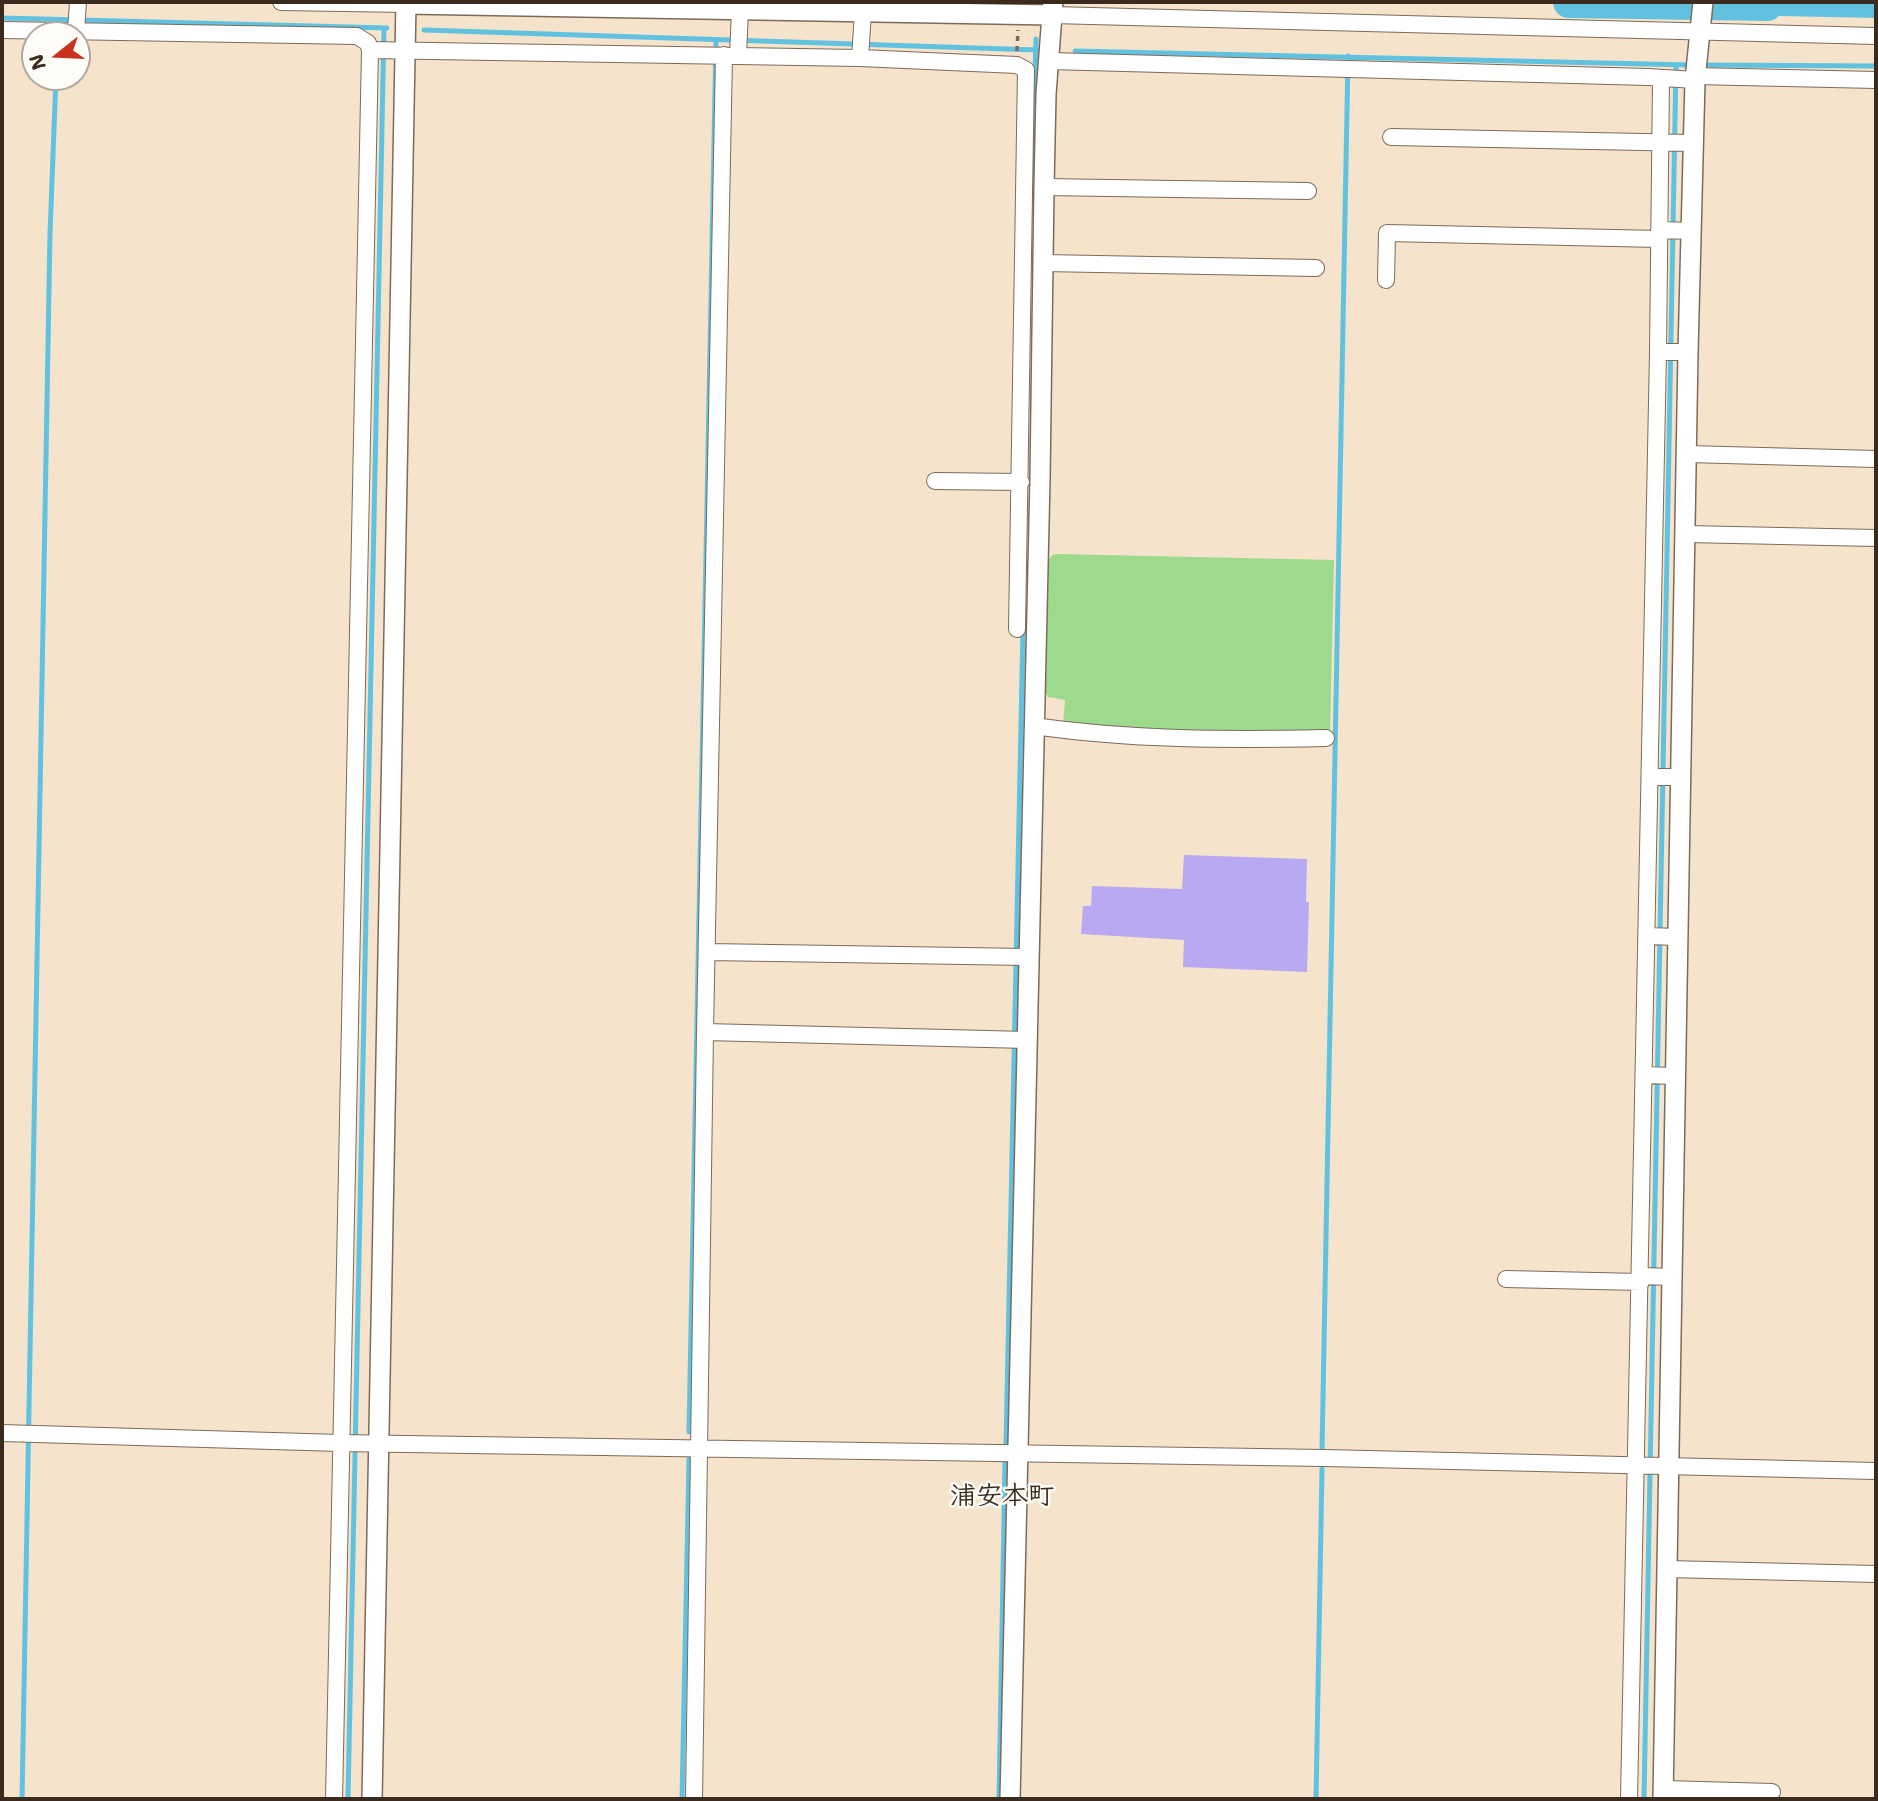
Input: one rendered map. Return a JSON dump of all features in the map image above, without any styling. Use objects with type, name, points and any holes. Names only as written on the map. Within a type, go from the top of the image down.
[{"type":"street","points":[[281,2],[863,12],[1052,8],[1702,17],[1876,36]]},
{"type":"street","points":[[334,1799],[357,1442],[386,50],[406,3]]},
{"type":"street","points":[[1010,1799],[1018,1454],[1018,1040],[1020,956],[1034,726],[1026,580],[1027,479],[1039,68],[1052,8]]},
{"type":"street","points":[[694,1799],[705,1032],[728,50],[740,10]]},
{"type":"street","points":[[861,48],[863,12]]},
{"type":"street","points":[[1629,1799],[1652,1467],[1653,1278],[1667,620],[1673,461],[1671,232],[1675,142],[1685,74],[1702,17]]},
{"type":"street","points":[[91,23],[357,37],[386,50],[861,48],[1039,68],[1685,74],[1876,80]]},
{"type":"street","points":[[2,30],[21,28]]},
{"type":"street","points":[[372,1799],[357,1442],[386,50]]},
{"type":"street","points":[[1035,257],[1044,187],[1039,68]]},
{"type":"street","points":[[1685,74],[1675,142],[1671,232],[1673,461],[1686,534],[1667,620],[1653,1278],[1652,1467],[1667,1569],[1664,1794],[1772,1792]]},
{"type":"street","points":[[1391,137],[1675,142]]},
{"type":"street","points":[[1044,187],[1308,191]]},
{"type":"street","points":[[1386,280],[1387,233],[1671,232]]},
{"type":"street","points":[[1035,257],[1316,268]]},
{"type":"street","points":[[1673,461],[1876,459]]},
{"type":"street","points":[[935,481],[1027,479]]},
{"type":"street","points":[[1686,534],[1876,538]]},
{"type":"street","points":[[1017,628],[1026,580]]},
{"type":"street","points":[[1034,726],[1096,735],[1211,740],[1326,738]]},
{"type":"street","points":[[708,952],[1020,956]]},
{"type":"street","points":[[705,1032],[1018,1040]]},
{"type":"street","points":[[1506,1279],[1653,1278]]},
{"type":"street","points":[[2,1433],[1876,1471]]},
{"type":"street","points":[[1667,1569],[1876,1574]]},
{"type":"green space","points":[[1056,554],[1334,560],[1330,735],[1189,733],[1063,725],[1065,700],[1048,697],[1045,692],[1048,561]]},
{"type":"water","points":[[1722,2],[1876,2],[1876,18],[1734,15]]},
{"type":"building","points":[[1184,855],[1307,859],[1307,972],[1183,967],[1184,940],[1081,934],[1083,906],[1091,906],[1092,886],[1182,889]]},
{"type":"waterway","points":[[1569,2],[1767,5]]},
{"type":"waterway","points":[[2,18],[387,28]]},
{"type":"waterway","points":[[348,1799],[384,28]]},
{"type":"waterway","points":[[424,30],[1037,50]]},
{"type":"waterway","points":[[1032,178],[1036,39]]},
{"type":"waterway","points":[[689,1432],[716,40]]},
{"type":"waterway","points":[[1075,51],[1691,65]]},
{"type":"waterway","points":[[1322,1451],[1348,56]]},
{"type":"waterway","points":[[1644,1799],[1676,65]]},
{"type":"waterway","points":[[1701,65],[1876,66]]},
{"type":"waterway","points":[[22,1799],[50,233],[55,91]]},
{"type":"waterway","points":[[1006,1444],[1023,628]]},
{"type":"waterway","points":[[682,1799],[689,1459]]},
{"type":"waterway","points":[[999,1799],[1005,1462]]},
{"type":"waterway","points":[[1316,1799],[1322,1469]]},
{"type":"district","name":"浦安本町","points":[[1002,1497]]}]
